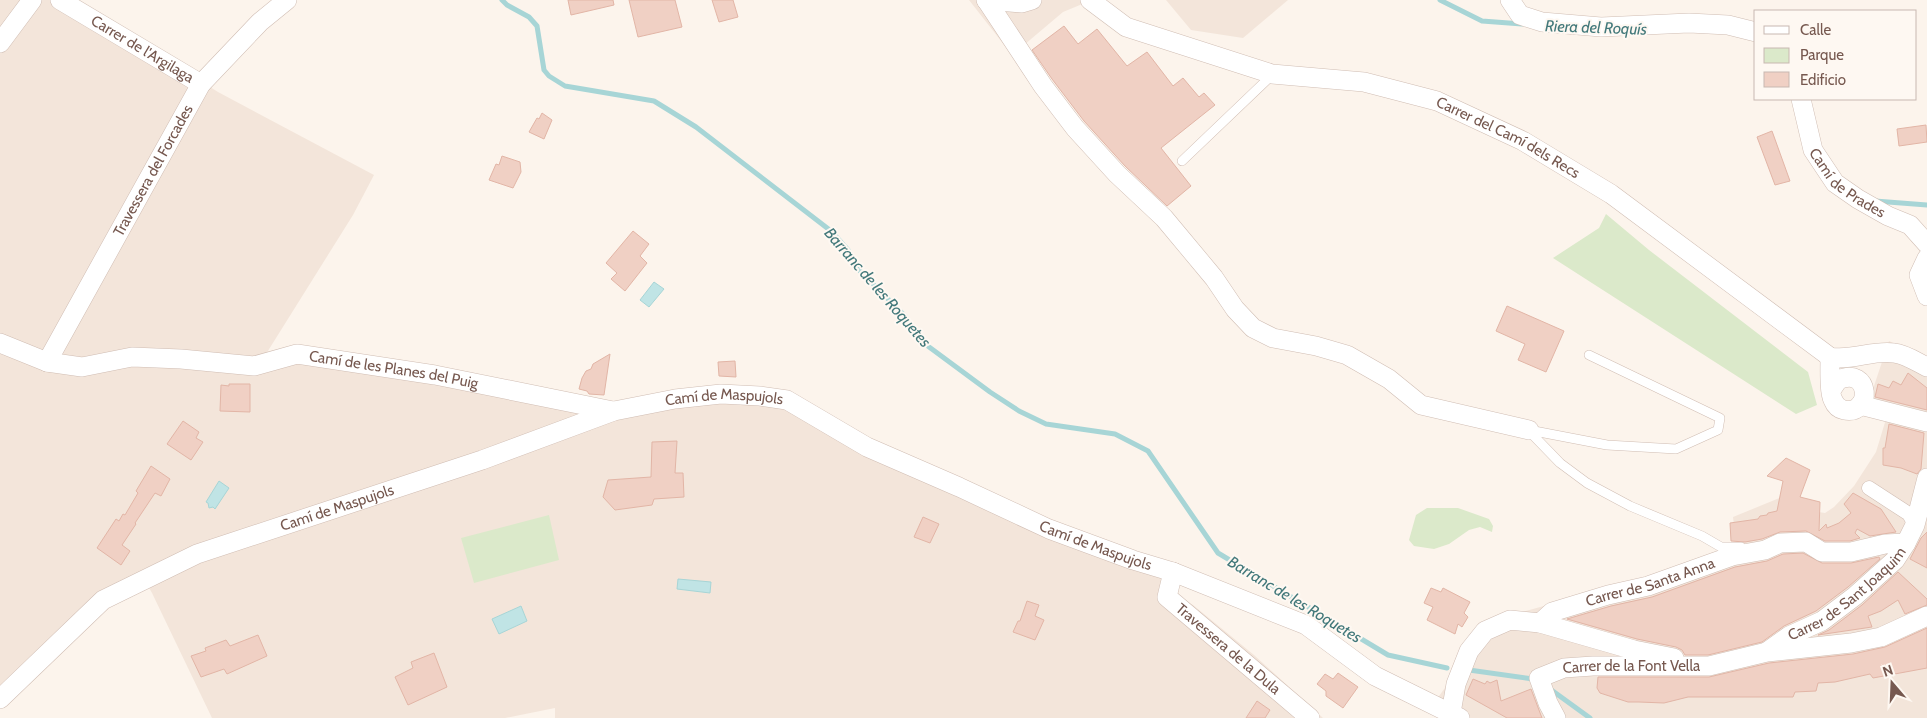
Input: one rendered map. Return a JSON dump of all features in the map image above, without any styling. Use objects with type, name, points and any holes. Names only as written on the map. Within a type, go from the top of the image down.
[{"type":"street","points":[[0,43],[32,0]]},
{"type":"street","name":"Carrer de l'Argilaga","points":[[60,0],[201,84]]},
{"type":"street","name":"Travessera del Forcades","points":[[48,362],[201,84],[260,22],[287,0]]},
{"type":"street","points":[[986,0],[1022,3],[1032,0]]},
{"type":"street","points":[[986,0],[1043,86],[1075,128],[1117,174],[1164,218],[1253,328],[1273,338],[1316,346],[1347,355],[1389,379],[1421,405],[1529,430]]},
{"type":"street","name":"Carrer del Camí dels Recs","points":[[1090,0],[1126,27],[1272,74],[1364,82],[1437,101],[1523,141],[1611,194],[1830,357]]},
{"type":"street","points":[[1510,0],[1520,15],[1542,22],[1601,27],[1689,23],[1728,24],[1754,31]]},
{"type":"street","name":"Camí de Prades","points":[[1801,100],[1813,150],[1835,182],[1858,199],[1888,216],[1910,225],[1927,244]]},
{"type":"street","points":[[1927,258],[1919,275],[1927,296]]},
{"type":"street","name":"Camí de les Planes del Puig","points":[[0,343],[48,362],[82,367],[132,358],[181,359],[254,366],[297,354],[435,375],[614,411]]},
{"type":"street","points":[[1862,384],[1880,353]]},
{"type":"street","points":[[1832,389],[1834,383],[1843,377],[1854,378],[1862,384],[1865,395],[1860,405],[1851,410],[1840,408],[1832,400],[1830,357],[1842,359],[1880,353],[1896,353],[1927,367]]},
{"type":"street","name":"Camí de Maspujols","points":[[0,699],[103,600],[197,554],[482,460],[614,411],[675,399],[721,394],[760,396],[787,400],[866,447],[1050,529],[1133,560],[1173,572],[1306,625],[1375,676],[1456,715]]},
{"type":"street","points":[[1860,405],[1927,422]]},
{"type":"street","name":"Carrer de Sant Joaquim","points":[[1766,652],[1789,636],[1822,621],[1855,596],[1895,560],[1921,525],[1927,478]]},
{"type":"street","points":[[1869,488],[1909,514],[1921,525]]},
{"type":"street","name":"Carrer de Santa Anna","points":[[1540,623],[1552,612],[1608,595],[1648,586],[1732,556],[1765,550],[1780,543],[1806,542],[1822,552],[1851,552],[1885,544],[1906,543]]},
{"type":"street","name":"Travessera de la Dula","points":[[1173,572],[1167,598],[1310,718]]},
{"type":"street","points":[[1766,652],[1851,643],[1881,637],[1927,616]]},
{"type":"street","points":[[1456,715],[1456,684],[1469,651],[1485,631],[1510,620],[1540,623],[1634,650],[1709,666]]},
{"type":"street","name":"Carrer de la Font Vella","points":[[1556,718],[1539,678],[1564,668],[1593,666],[1709,666],[1766,652]]},
{"type":"lane","points":[[1182,161],[1272,74]]},
{"type":"lane","points":[[1529,430],[1607,445],[1676,449],[1718,430],[1720,418],[1589,355]]},
{"type":"lane","points":[[1529,430],[1560,463],[1587,483],[1630,506],[1702,536],[1721,547],[1774,546]]},
{"type":"shaded area","points":[[0,0],[71,0],[218,92],[374,175],[353,215],[266,354],[573,408],[755,390],[929,470],[1181,573],[1176,595],[1193,605],[1254,655],[1323,718],[555,718],[555,708],[505,718],[212,718],[140,572],[0,706]]},
{"type":"shaded area","points":[[969,0],[1092,0],[1063,12],[1012,55]]},
{"type":"shaded area","points":[[1166,0],[1288,0],[1243,38],[1191,30]]},
{"type":"shaded area","points":[[1889,341],[1927,359],[1927,718],[1443,718],[1429,710],[1452,678],[1462,656],[1515,614],[1749,549],[1747,543],[1736,543],[1733,517],[1782,497],[1812,511],[1825,513],[1834,507],[1854,486],[1876,452],[1886,419],[1864,416]]},
{"type":"green space","points":[[1606,214],[1649,250],[1808,372],[1817,405],[1796,414],[1553,258],[1599,228]]},
{"type":"green space","points":[[1427,508],[1458,508],[1489,519],[1493,526],[1492,532],[1480,527],[1469,530],[1449,544],[1434,549],[1414,546],[1409,540],[1416,515]]},
{"type":"green space","points":[[549,515],[559,560],[474,583],[461,538]]},
{"type":"water","points":[[654,282],[664,289],[649,307],[640,300]]},
{"type":"water","points":[[219,481],[229,488],[215,509],[213,507],[209,508],[206,502]]},
{"type":"water","points":[[678,579],[711,582],[710,593],[677,589]]},
{"type":"water","points":[[521,606],[527,621],[499,634],[492,619]]},
{"type":"building","points":[[568,0],[613,0],[614,5],[571,15]]},
{"type":"building","points":[[629,0],[675,0],[682,27],[638,37]]},
{"type":"building","points":[[712,0],[733,0],[738,17],[719,22]]},
{"type":"building","points":[[1064,26],[1078,44],[1097,29],[1127,66],[1147,52],[1173,86],[1183,78],[1199,97],[1204,93],[1215,105],[1161,148],[1191,186],[1167,206],[1125,166],[1084,121],[1032,50]]},
{"type":"building","points":[[542,113],[552,120],[544,139],[529,132]]},
{"type":"building","points":[[1926,125],[1927,142],[1899,146],[1897,129]]},
{"type":"building","points":[[1772,131],[1790,181],[1775,185],[1757,137]]},
{"type":"building","points":[[502,156],[520,162],[521,172],[513,188],[489,180],[496,164],[499,165]]},
{"type":"building","points":[[633,231],[649,244],[640,256],[647,263],[625,291],[611,279],[617,273],[606,263]]},
{"type":"building","points":[[1507,306],[1564,331],[1546,372],[1518,360],[1525,344],[1496,331]]},
{"type":"building","points":[[610,354],[604,395],[589,394],[587,391],[579,389],[586,371],[591,369],[593,364]]},
{"type":"building","points":[[735,361],[736,377],[719,376],[718,362]]},
{"type":"building","points":[[1908,373],[1927,388],[1927,410],[1875,397],[1878,384],[1889,388],[1893,381],[1901,385]]},
{"type":"building","points":[[229,384],[250,384],[250,412],[220,411],[221,385],[229,386]]},
{"type":"building","points":[[183,421],[199,432],[196,438],[203,442],[191,460],[167,444]]},
{"type":"building","points":[[1889,424],[1924,433],[1921,469],[1917,474],[1901,468],[1883,465],[1883,448],[1885,448]]},
{"type":"building","points":[[677,441],[675,473],[683,473],[684,497],[654,499],[652,505],[615,510],[603,497],[608,480],[651,477],[652,442]]},
{"type":"building","points":[[1786,458],[1810,470],[1800,497],[1820,502],[1819,531],[1826,524],[1827,528],[1839,523],[1851,513],[1844,504],[1853,493],[1881,509],[1896,532],[1870,536],[1857,529],[1855,533],[1860,538],[1850,541],[1825,541],[1806,531],[1780,532],[1762,539],[1745,542],[1731,541],[1730,523],[1758,519],[1760,516],[1777,511],[1783,481],[1767,476]]},
{"type":"building","points":[[151,466],[170,479],[161,496],[155,493],[122,545],[130,551],[121,565],[97,548],[116,519],[119,521],[123,514],[125,515],[138,493],[136,491]]},
{"type":"building","points":[[923,517],[939,524],[930,543],[914,537]]},
{"type":"building","points":[[1927,532],[1927,568],[1910,559],[1921,538]]},
{"type":"building","points":[[1803,553],[1822,563],[1851,563],[1879,557],[1880,559],[1848,587],[1816,611],[1784,626],[1762,642],[1708,655],[1685,655],[1682,650],[1676,647],[1637,639],[1567,619],[1611,606],[1652,597],[1735,567],[1767,561],[1783,554]]},
{"type":"building","points":[[1898,572],[1927,599],[1927,605],[1905,614],[1898,600],[1881,611],[1868,616],[1872,627],[1818,635],[1829,630],[1862,605]]},
{"type":"building","points":[[1431,588],[1441,592],[1443,588],[1470,602],[1464,613],[1468,617],[1462,627],[1458,624],[1455,634],[1427,620],[1433,607],[1424,603]]},
{"type":"building","points":[[1027,601],[1039,605],[1035,616],[1044,620],[1035,640],[1013,632],[1018,621],[1020,621]]},
{"type":"building","points":[[1927,628],[1927,668],[1873,678],[1870,674],[1835,682],[1818,683],[1816,691],[1795,692],[1793,697],[1688,697],[1664,703],[1628,702],[1600,693],[1597,688],[1598,677],[1709,677],[1769,663],[1853,654],[1885,647]]},
{"type":"building","points":[[258,635],[267,656],[227,674],[224,669],[201,677],[191,656],[206,651],[205,648],[226,640],[230,646]]},
{"type":"building","points":[[434,653],[447,687],[408,705],[395,677],[413,668],[411,662]]},
{"type":"building","points":[[1338,673],[1358,687],[1343,708],[1326,696],[1326,691],[1317,684],[1325,674],[1333,679]]},
{"type":"building","points":[[1473,679],[1485,684],[1487,681],[1490,683],[1497,680],[1501,701],[1531,689],[1542,718],[1507,718],[1466,695]]},
{"type":"building","points":[[1257,701],[1270,710],[1265,718],[1246,718]]},
{"type":"waterway","name":"Barranc de les Roquetes","points":[[502,0],[507,5],[529,17],[537,26],[544,70],[549,76],[565,86],[654,101],[696,127],[831,231],[848,250],[860,271],[905,316],[921,341],[990,392],[1019,411],[1046,424],[1115,434],[1148,451],[1218,553],[1388,655],[1447,668]]},
{"type":"waterway","name":"Riera del Roquís","points":[[1440,0],[1482,21],[1522,24]]},
{"type":"waterway","name":"Riera del Roquís","points":[[1875,201],[1927,205]]},
{"type":"waterway","name":"Barranc de les Roquetes","points":[[1469,670],[1533,679]]},
{"type":"waterway","name":"Barranc de les Roquetes","points":[[1550,689],[1590,718]]}]
